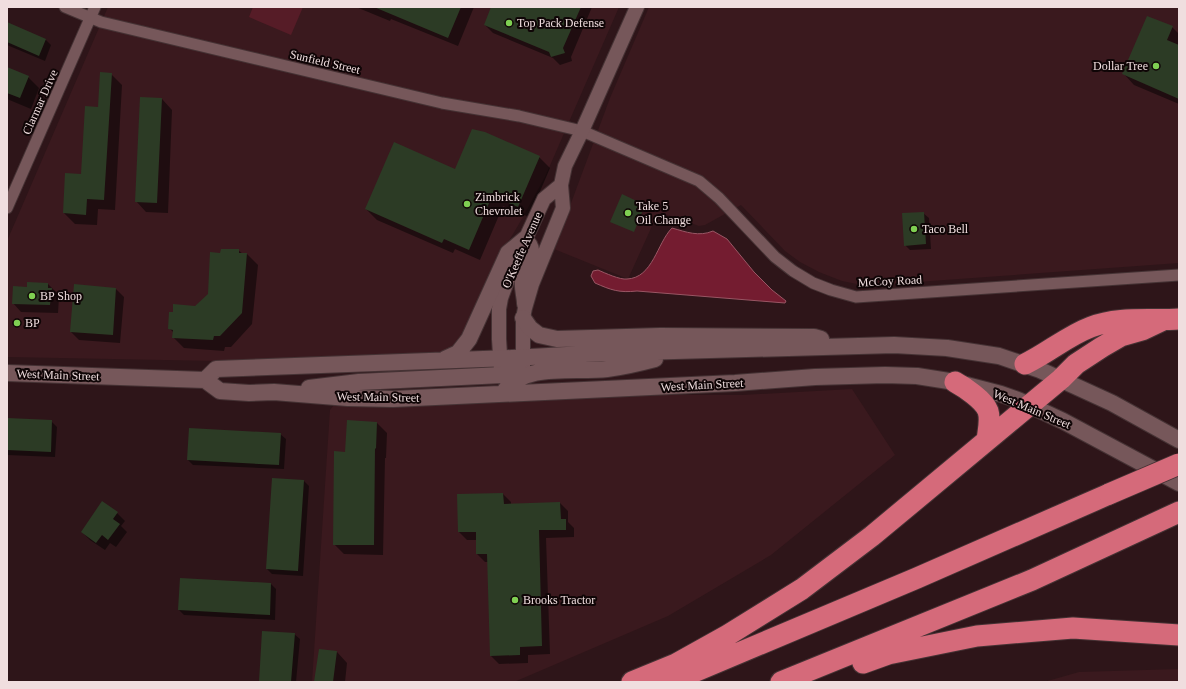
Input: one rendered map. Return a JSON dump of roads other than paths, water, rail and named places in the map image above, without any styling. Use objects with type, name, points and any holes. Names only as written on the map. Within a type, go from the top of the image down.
[{"type":"highway","points":[[1025,364],[1092,326],[1128,319],[1171,319]]},
{"type":"highway","points":[[632,682],[676,664],[728,635],[802,589],[872,536],[1061,379],[1076,364],[1121,336],[1171,319]]},
{"type":"highway","points":[[955,382],[973,393],[988,410],[989,426],[987,440]]},
{"type":"highway","points":[[670,682],[917,578],[1179,464]]},
{"type":"highway","points":[[781,682],[1032,580],[1177,513]]},
{"type":"highway","points":[[808,682],[888,654],[977,636],[1073,628],[1179,635]]},
{"type":"main road","points":[[445,360],[458,353],[469,339],[508,253],[525,239]]},
{"type":"main road","points":[[524,313],[530,328],[539,335],[557,339],[660,336],[814,337],[845,347]]},
{"type":"main road","points":[[205,380],[216,369],[603,353],[894,346],[947,348],[999,356],[1025,364],[1112,403],[1179,440]]},
{"type":"main road","points":[[523,385],[549,371],[606,369],[646,362],[680,352]]},
{"type":"main road","points":[[274,392],[359,382],[502,375],[510,372],[516,367],[522,357]]},
{"type":"main road","name":"West Main Street","points":[[7,373],[205,380],[220,391],[249,393],[274,392],[348,398],[393,399],[504,394],[523,385],[604,390],[815,377],[884,375],[917,376],[955,382],[1001,394],[1029,405],[1063,421],[1179,483]]},
{"type":"street","name":"Sunfield Street","points":[[65,7],[105,23],[442,103],[519,116],[582,131]]},
{"type":"street","name":"Clarmar Drive","points":[[7,208],[96,7]]},
{"type":"street","name":"O'Keeffe Avenue","points":[[523,385],[522,357],[524,313],[532,284],[563,208],[561,185],[565,166],[637,7]]},
{"type":"street","name":"McCoy Road","points":[[582,131],[699,181],[720,198],[775,257],[793,271],[813,283],[856,297],[1179,276]]},
{"type":"street","name":"O'Keeffe Avenue","points":[[504,394],[500,358],[499,318],[501,298],[525,239],[544,199],[561,185]]},
{"type":"street","points":[[524,313],[522,283],[529,266],[532,248],[530,242],[525,239]]},
{"type":"place","name":"Top Pack Defense","points":[[509,23]]},
{"type":"place","name":"Dollar Tree","points":[[1156,66]]},
{"type":"place","name":"Zimbrick Chevrolet","points":[[467,204]]},
{"type":"place","name":"Take 5 Oil Change","points":[[628,213]]},
{"type":"place","name":"Taco Bell","points":[[914,229]]},
{"type":"place","name":"BP Shop","points":[[32,296]]},
{"type":"place","name":"BP","points":[[17,323]]},
{"type":"place","name":"Brooks Tractor","points":[[515,600]]}]
